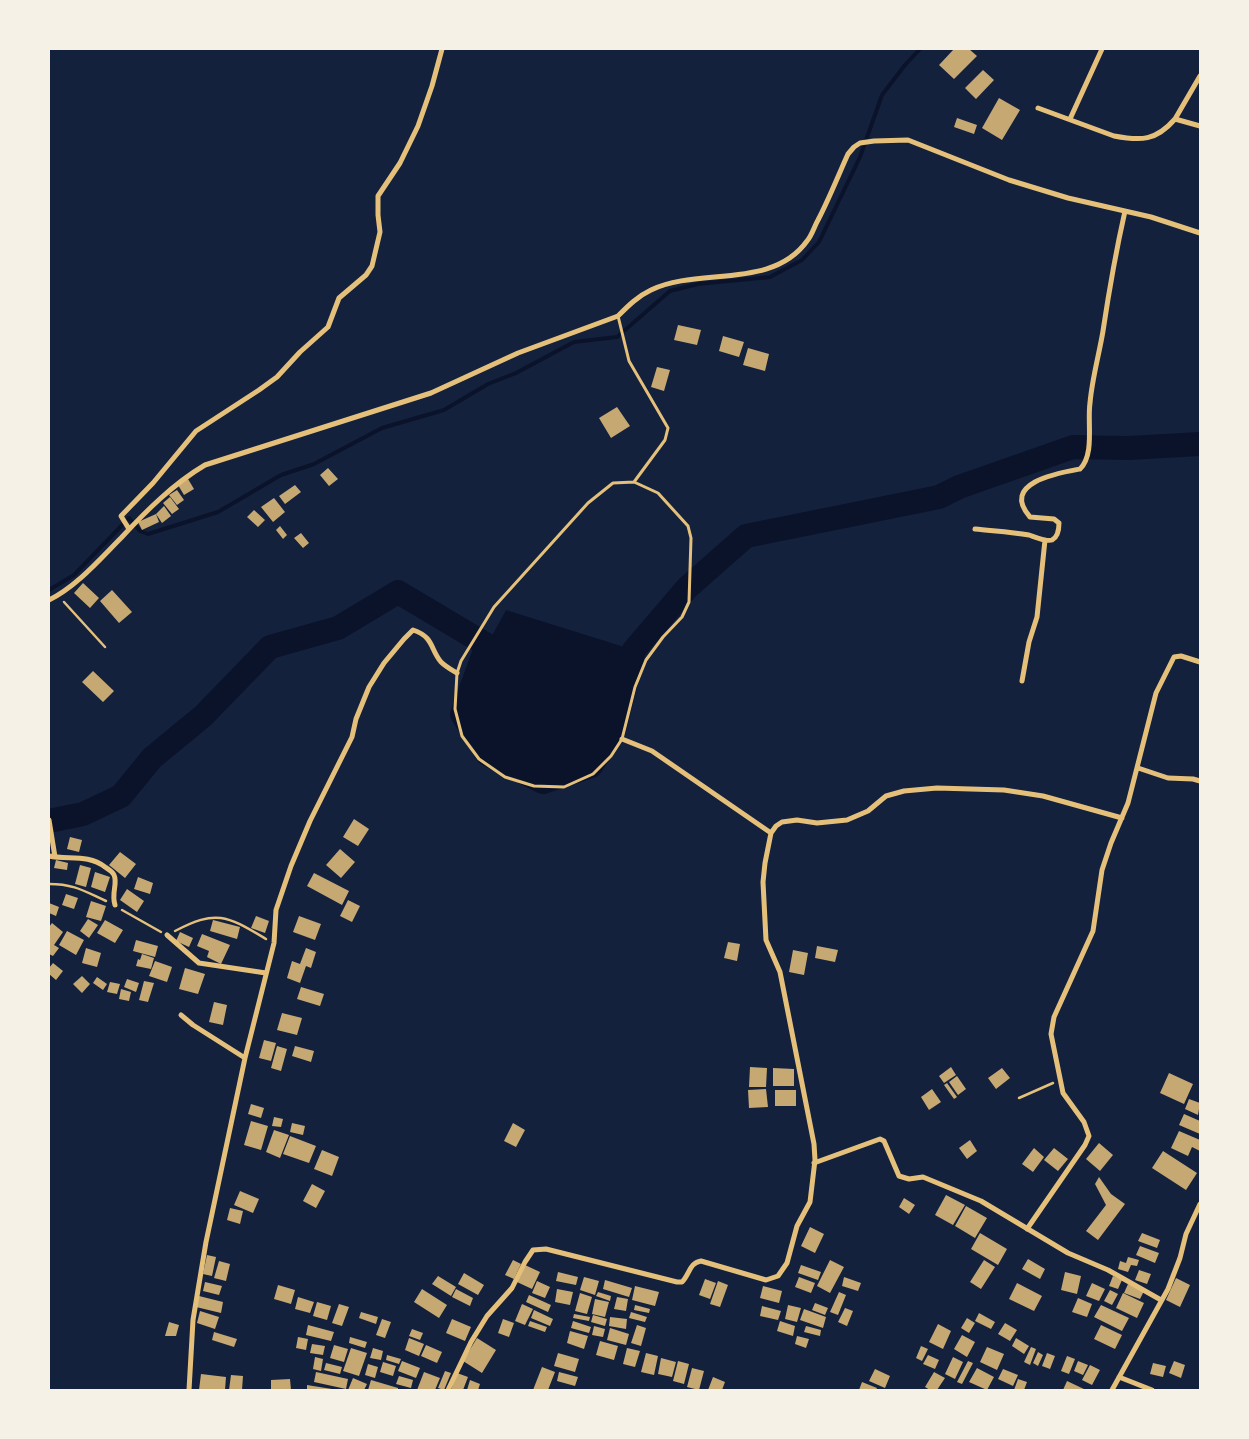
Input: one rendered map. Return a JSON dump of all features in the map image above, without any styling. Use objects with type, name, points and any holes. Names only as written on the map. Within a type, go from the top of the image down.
[{"type":"street","points":[[129,527],[121,516],[153,483],[196,431],[277,377],[328,327],[340,298],[366,275],[372,266],[380,232],[377,208],[378,196],[400,163],[418,126],[442,49]]},
{"type":"street","points":[[1070,118],[1102,49]]},
{"type":"street","points":[[1038,108],[1070,118],[1114,136],[1142,140],[1160,134],[1175,119],[1200,76]]},
{"type":"street","points":[[1175,119],[1200,126]]},
{"type":"street","points":[[49,600],[82,576],[129,527],[176,486],[205,465],[432,393],[518,353],[619,319],[630,304],[650,290],[675,281],[726,276],[763,269],[786,262],[807,241],[848,154],[854,146],[860,143],[908,140],[1009,180],[1068,198],[1151,217],[1200,234]]},
{"type":"street","points":[[974,529],[1022,534],[1045,540],[1051,540],[1056,537],[1059,523],[1054,519],[1030,517],[1026,513],[1023,492],[1029,485],[1041,479],[1080,470],[1085,465],[1090,435],[1089,405],[1124,211]]},
{"type":"street","points":[[1022,681],[1029,642],[1037,617],[1045,540]]},
{"type":"street","points":[[189,1390],[193,1320],[206,1242],[245,1058],[274,943],[276,910],[291,866],[310,821],[348,746],[361,703],[376,674],[404,638],[413,630],[422,633],[434,647],[440,661],[457,673]]},
{"type":"street","points":[[1027,1229],[1085,1145],[1089,1136],[1084,1122],[1063,1093],[1059,1080],[1051,1034],[1054,1016],[1092,931],[1102,870],[1122,818],[1138,768],[1156,693],[1173,659],[1177,655],[1200,662]]},
{"type":"street","points":[[622,739],[652,752],[772,833]]},
{"type":"street","points":[[1138,768],[1168,778],[1200,781]]},
{"type":"street","points":[[448,1390],[475,1335],[487,1316],[512,1288],[525,1262],[534,1250],[546,1249],[677,1282],[682,1282],[692,1265],[701,1261],[766,1280],[778,1276],[787,1263],[797,1226],[810,1202],[814,1144],[780,972],[766,940],[763,882],[772,833],[776,826],[782,822],[796,820],[817,823],[846,820],[868,811],[886,796],[904,791],[937,788],[1004,790],[1042,796],[1122,818]]},
{"type":"street","points":[[49,820],[55,857]]},
{"type":"street","points":[[49,856],[94,860],[107,868],[114,874],[115,881],[112,897],[115,905]]},
{"type":"street","points":[[167,935],[199,963],[266,973]]},
{"type":"street","points":[[181,1015],[193,1025],[245,1058]]},
{"type":"street","points":[[814,1163],[880,1139],[884,1141],[899,1176],[909,1179],[923,1178],[981,1202],[1068,1253],[1108,1270],[1161,1300]]},
{"type":"street","points":[[1112,1390],[1168,1288],[1180,1258],[1186,1234],[1200,1204]]},
{"type":"street","points":[[1119,1377],[1152,1390]]},
{"type":"lane","points":[[619,319],[629,361],[668,428],[665,440],[634,482]]},
{"type":"lane","points":[[614,482],[634,482],[658,493],[688,526],[691,538],[689,602],[682,617],[663,637],[646,660],[635,687],[622,739],[611,756],[592,774],[564,786],[534,786],[505,777],[479,759],[462,736],[455,709],[457,673],[461,661],[494,607],[588,503],[614,482]]},
{"type":"path","points":[[58,595],[105,647]]},
{"type":"path","points":[[49,884],[65,884],[74,887],[115,905],[167,935],[194,921],[226,917],[274,943]]},
{"type":"path","points":[[1020,1098],[1059,1080]]},
{"type":"water","points":[[506,610],[634,650],[635,669],[614,730],[591,766],[543,782],[487,754],[464,715],[487,645]]},
{"type":"building","points":[[954,49],[969,49],[977,56],[954,79],[939,65]]},
{"type":"building","points":[[983,70],[994,80],[976,99],[965,88]]},
{"type":"building","points":[[999,98],[1020,110],[1002,140],[982,128]]},
{"type":"building","points":[[957,118],[977,125],[974,134],[954,127]]},
{"type":"building","points":[[678,325],[701,330],[697,345],[674,340]]},
{"type":"building","points":[[723,336],[744,342],[739,357],[719,351]]},
{"type":"building","points":[[748,348],[769,354],[765,371],[743,365]]},
{"type":"building","points":[[657,367],[670,370],[664,391],[651,387]]},
{"type":"building","points":[[617,407],[630,426],[611,438],[599,418]]},
{"type":"building","points":[[328,468],[338,479],[329,486],[320,475]]},
{"type":"building","points":[[188,479],[194,489],[184,495],[178,485]]},
{"type":"building","points":[[295,485],[301,492],[285,504],[279,496]]},
{"type":"building","points":[[177,490],[184,500],[177,505],[169,495]]},
{"type":"building","points":[[170,497],[179,509],[172,514],[163,503]]},
{"type":"building","points":[[274,498],[285,512],[273,522],[261,507]]},
{"type":"building","points":[[164,506],[171,516],[162,523],[156,514]]},
{"type":"building","points":[[254,510],[265,520],[258,527],[247,517]]},
{"type":"building","points":[[156,514],[159,522],[142,530],[138,522]]},
{"type":"building","points":[[280,526],[287,535],[283,539],[276,530]]},
{"type":"building","points":[[301,533],[309,543],[303,548],[294,538]]},
{"type":"building","points":[[83,583],[99,598],[90,608],[74,593]]},
{"type":"building","points":[[112,590],[132,612],[119,623],[100,601]]},
{"type":"building","points":[[93,671],[114,691],[103,702],[82,682]]},
{"type":"building","points":[[354,819],[369,829],[358,846],[343,837]]},
{"type":"building","points":[[70,837],[82,840],[79,852],[67,849]]},
{"type":"building","points":[[340,849],[355,862],[341,878],[326,865]]},
{"type":"building","points":[[120,852],[136,864],[125,878],[109,865]]},
{"type":"building","points":[[56,860],[68,863],[67,870],[54,868]]},
{"type":"building","points":[[80,865],[91,868],[86,887],[75,884]]},
{"type":"building","points":[[95,872],[110,877],[105,892],[91,887]]},
{"type":"building","points":[[314,873],[349,891],[342,905],[307,886]]},
{"type":"building","points":[[138,877],[153,883],[150,894],[134,889]]},
{"type":"building","points":[[127,889],[144,901],[137,912],[120,900]]},
{"type":"building","points":[[66,894],[78,898],[74,909],[62,905]]},
{"type":"building","points":[[348,900],[360,906],[352,922],[340,916]]},
{"type":"building","points":[[91,901],[106,906],[101,921],[86,917]]},
{"type":"building","points":[[49,903],[59,907],[56,916],[49,913]]},
{"type":"building","points":[[256,916],[269,921],[265,933],[251,928]]},
{"type":"building","points":[[299,916],[321,924],[315,940],[293,932]]},
{"type":"building","points":[[88,919],[98,925],[89,938],[80,931]]},
{"type":"building","points":[[105,920],[123,930],[115,943],[97,933]]},
{"type":"building","points":[[213,920],[240,927],[237,939],[210,931]]},
{"type":"building","points":[[52,923],[63,932],[54,945],[59,948],[53,956],[49,954],[49,927]]},
{"type":"building","points":[[67,931],[84,940],[76,955],[59,945]]},
{"type":"building","points":[[180,932],[193,938],[189,947],[176,941]]},
{"type":"building","points":[[202,934],[230,945],[221,964],[207,957],[209,951],[197,946]]},
{"type":"building","points":[[136,940],[158,946],[155,957],[133,951]]},
{"type":"building","points":[[728,942],[740,944],[737,961],[724,958]]},
{"type":"building","points":[[817,946],[838,950],[835,962],[815,958]]},
{"type":"building","points":[[86,948],[101,953],[97,967],[82,963]]},
{"type":"building","points":[[306,948],[316,952],[311,968],[306,966],[300,983],[287,978],[292,961],[300,964]]},
{"type":"building","points":[[793,950],[808,953],[804,975],[789,972]]},
{"type":"building","points":[[142,954],[154,958],[151,969],[136,966]]},
{"type":"building","points":[[155,961],[172,967],[167,982],[149,976]]},
{"type":"building","points":[[53,963],[63,971],[56,980],[49,974],[49,968]]},
{"type":"building","points":[[185,968],[205,974],[198,994],[179,989]]},
{"type":"building","points":[[82,976],[90,984],[82,993],[73,984]]},
{"type":"building","points":[[97,977],[107,984],[103,990],[93,983]]},
{"type":"building","points":[[127,979],[139,983],[136,992],[124,987]]},
{"type":"building","points":[[144,981],[154,983],[148,1002],[139,1000]]},
{"type":"building","points":[[110,982],[120,984],[117,994],[107,992]]},
{"type":"building","points":[[301,987],[324,994],[320,1006],[297,999]]},
{"type":"building","points":[[121,989],[131,992],[129,1001],[119,999]]},
{"type":"building","points":[[214,1002],[227,1005],[223,1025],[209,1022]]},
{"type":"building","points":[[282,1013],[302,1018],[297,1035],[277,1030]]},
{"type":"building","points":[[264,1040],[276,1043],[271,1061],[259,1058]]},
{"type":"building","points":[[277,1046],[287,1049],[281,1071],[271,1068]]},
{"type":"building","points":[[295,1046],[314,1051],[311,1062],[292,1056]]},
{"type":"building","points":[[750,1067],[767,1068],[766,1087],[749,1087]]},
{"type":"building","points":[[951,1067],[956,1075],[944,1083],[939,1076]]},
{"type":"building","points":[[773,1068],[794,1069],[794,1086],[773,1086]]},
{"type":"building","points":[[1002,1068],[1010,1078],[996,1089],[988,1078]]},
{"type":"building","points":[[1169,1073],[1193,1084],[1184,1104],[1160,1093]]},
{"type":"building","points":[[957,1076],[966,1089],[958,1095],[949,1082]]},
{"type":"building","points":[[947,1083],[957,1097],[954,1099],[944,1085]]},
{"type":"building","points":[[766,1089],[768,1107],[749,1108],[748,1090]]},
{"type":"building","points":[[932,1089],[941,1102],[929,1110],[921,1097]]},
{"type":"building","points":[[775,1090],[796,1090],[796,1106],[775,1106]]},
{"type":"building","points":[[1189,1099],[1200,1103],[1198,1115],[1185,1109]]},
{"type":"building","points":[[251,1104],[264,1108],[261,1118],[248,1114]]},
{"type":"building","points":[[1184,1114],[1200,1121],[1200,1134],[1179,1125]]},
{"type":"building","points":[[274,1117],[283,1119],[281,1127],[272,1126]]},
{"type":"building","points":[[251,1121],[268,1126],[261,1150],[244,1145]]},
{"type":"building","points":[[292,1123],[305,1126],[303,1135],[290,1132]]},
{"type":"building","points":[[513,1123],[525,1130],[516,1147],[504,1141]]},
{"type":"building","points":[[274,1130],[289,1135],[280,1158],[266,1152]]},
{"type":"building","points":[[1179,1131],[1200,1140],[1200,1151],[1192,1147],[1188,1156],[1171,1148]]},
{"type":"building","points":[[290,1136],[316,1146],[309,1163],[283,1154]]},
{"type":"building","points":[[970,1140],[977,1151],[967,1159],[959,1148]]},
{"type":"building","points":[[1099,1143],[1113,1155],[1100,1171],[1086,1159]]},
{"type":"building","points":[[1034,1148],[1044,1157],[1033,1172],[1022,1164]]},
{"type":"building","points":[[1054,1148],[1068,1159],[1058,1171],[1044,1160]]},
{"type":"building","points":[[322,1150],[339,1157],[332,1176],[314,1169]]},
{"type":"building","points":[[1163,1151],[1197,1173],[1186,1190],[1152,1168]]},
{"type":"building","points":[[1099,1177],[1111,1194],[1125,1204],[1098,1240],[1086,1231],[1106,1205],[1095,1184]]},
{"type":"building","points":[[312,1184],[325,1191],[316,1208],[303,1201]]},
{"type":"building","points":[[240,1191],[259,1199],[253,1213],[234,1205]]},
{"type":"building","points":[[946,1195],[965,1205],[953,1225],[935,1215]]},
{"type":"building","points":[[904,1198],[915,1205],[909,1214],[899,1207]]},
{"type":"building","points":[[966,1206],[987,1218],[975,1238],[955,1226]]},
{"type":"building","points":[[230,1208],[243,1211],[240,1224],[227,1220]]},
{"type":"building","points":[[810,1227],[824,1234],[815,1253],[801,1246]]},
{"type":"building","points":[[980,1233],[1007,1249],[998,1265],[971,1249]]},
{"type":"building","points":[[1142,1233],[1160,1240],[1157,1248],[1138,1241]]},
{"type":"building","points":[[1140,1246],[1159,1253],[1155,1263],[1136,1255]]},
{"type":"building","points":[[207,1255],[216,1257],[212,1276],[203,1274]]},
{"type":"building","points":[[1128,1257],[1139,1260],[1137,1266],[1131,1265],[1128,1272],[1118,1269],[1120,1261],[1126,1263]]},
{"type":"building","points":[[1028,1259],[1045,1269],[1040,1279],[1022,1269]]},
{"type":"building","points":[[513,1260],[521,1264],[514,1279],[505,1275]]},
{"type":"building","points":[[830,1260],[844,1267],[830,1293],[817,1286]]},
{"type":"building","points":[[984,1260],[995,1267],[981,1289],[970,1282]]},
{"type":"building","points":[[219,1261],[230,1264],[226,1281],[214,1278]]},
{"type":"building","points":[[525,1265],[540,1272],[532,1289],[517,1282]]},
{"type":"building","points":[[801,1265],[821,1272],[818,1280],[798,1273]]},
{"type":"building","points":[[1139,1270],[1151,1274],[1147,1284],[1135,1280]]},
{"type":"building","points":[[558,1272],[578,1277],[576,1285],[556,1281]]},
{"type":"building","points":[[1065,1272],[1081,1276],[1077,1294],[1061,1290]]},
{"type":"building","points":[[464,1273],[484,1285],[478,1295],[458,1284]]},
{"type":"building","points":[[438,1276],[456,1287],[451,1296],[432,1284]]},
{"type":"building","points":[[1113,1276],[1122,1280],[1118,1289],[1109,1286]]},
{"type":"building","points":[[584,1277],[599,1281],[595,1295],[580,1290]]},
{"type":"building","points":[[799,1277],[815,1283],[811,1293],[795,1287]]},
{"type":"building","points":[[844,1277],[861,1283],[858,1291],[842,1286]]},
{"type":"building","points":[[1176,1278],[1190,1285],[1180,1307],[1166,1300]]},
{"type":"building","points":[[705,1279],[716,1283],[710,1299],[699,1295]]},
{"type":"building","points":[[605,1280],[632,1288],[629,1297],[603,1289]]},
{"type":"building","points":[[537,1281],[550,1287],[545,1298],[532,1293]]},
{"type":"building","points":[[718,1281],[728,1285],[720,1307],[710,1304]]},
{"type":"building","points":[[205,1282],[222,1286],[219,1295],[203,1291]]},
{"type":"building","points":[[1017,1283],[1042,1296],[1034,1311],[1009,1299]]},
{"type":"building","points":[[1092,1283],[1105,1289],[1099,1301],[1086,1296]]},
{"type":"building","points":[[1128,1284],[1144,1291],[1140,1299],[1124,1293]]},
{"type":"building","points":[[278,1285],[295,1290],[291,1304],[274,1299]]},
{"type":"building","points":[[635,1286],[659,1292],[655,1306],[632,1300]]},
{"type":"building","points":[[763,1286],[782,1291],[779,1303],[760,1298]]},
{"type":"building","points":[[422,1289],[447,1305],[439,1318],[414,1302]]},
{"type":"building","points":[[456,1289],[473,1298],[470,1306],[452,1297]]},
{"type":"building","points":[[557,1289],[573,1292],[570,1305],[555,1302]]},
{"type":"building","points":[[1110,1290],[1118,1294],[1112,1305],[1104,1301]]},
{"type":"building","points":[[598,1292],[611,1296],[610,1301],[596,1296]]},
{"type":"building","points":[[839,1292],[846,1295],[838,1315],[830,1312]]},
{"type":"building","points":[[580,1293],[592,1297],[587,1314],[575,1311]]},
{"type":"building","points":[[1123,1293],[1144,1303],[1137,1318],[1116,1308]]},
{"type":"building","points":[[529,1295],[551,1305],[548,1312],[526,1302]]},
{"type":"building","points":[[199,1296],[223,1302],[221,1313],[196,1307]]},
{"type":"building","points":[[298,1297],[314,1302],[310,1313],[295,1309]]},
{"type":"building","points":[[617,1297],[628,1299],[626,1311],[614,1309]]},
{"type":"building","points":[[1078,1298],[1092,1304],[1087,1317],[1072,1312]]},
{"type":"building","points":[[595,1299],[609,1302],[605,1317],[592,1314]]},
{"type":"building","points":[[317,1302],[331,1306],[327,1320],[313,1316]]},
{"type":"building","points":[[815,1303],[828,1308],[825,1315],[812,1310]]},
{"type":"building","points":[[339,1304],[349,1307],[342,1326],[332,1323]]},
{"type":"building","points":[[522,1304],[533,1309],[525,1325],[515,1321]]},
{"type":"building","points":[[635,1305],[650,1309],[649,1313],[634,1310]]},
{"type":"building","points":[[788,1305],[801,1308],[797,1322],[785,1319]]},
{"type":"building","points":[[1101,1305],[1129,1318],[1122,1331],[1094,1317]]},
{"type":"building","points":[[762,1306],[781,1311],[778,1320],[760,1316]]},
{"type":"building","points":[[845,1308],[853,1311],[847,1326],[838,1322]]},
{"type":"building","points":[[804,1309],[826,1317],[823,1328],[800,1320]]},
{"type":"building","points":[[534,1310],[553,1319],[550,1326],[531,1318]]},
{"type":"building","points":[[200,1311],[219,1317],[215,1329],[197,1323]]},
{"type":"building","points":[[361,1312],[378,1317],[376,1324],[359,1318]]},
{"type":"building","points":[[631,1312],[647,1317],[645,1322],[629,1318]]},
{"type":"building","points":[[979,1313],[995,1322],[991,1329],[975,1321]]},
{"type":"building","points":[[574,1314],[590,1317],[589,1321],[573,1318]]},
{"type":"building","points":[[593,1315],[607,1319],[605,1326],[591,1322]]},
{"type":"building","points":[[610,1317],[627,1319],[626,1329],[609,1326]]},
{"type":"building","points":[[967,1318],[975,1323],[969,1333],[961,1328]]},
{"type":"building","points":[[382,1319],[391,1322],[385,1338],[376,1335]]},
{"type":"building","points":[[452,1319],[471,1327],[465,1341],[446,1333]]},
{"type":"building","points":[[503,1319],[514,1323],[509,1337],[498,1333]]},
{"type":"building","points":[[530,1321],[547,1327],[545,1332],[528,1326]]},
{"type":"building","points":[[573,1321],[591,1327],[589,1333],[571,1328]]},
{"type":"building","points":[[780,1321],[795,1326],[793,1336],[777,1331]]},
{"type":"building","points":[[169,1322],[179,1325],[176,1336],[165,1336]]},
{"type":"building","points":[[1005,1323],[1017,1330],[1010,1341],[998,1334]]},
{"type":"building","points":[[938,1324],[951,1331],[943,1349],[929,1342]]},
{"type":"building","points":[[308,1325],[334,1332],[331,1341],[306,1335]]},
{"type":"building","points":[[637,1325],[646,1328],[641,1346],[631,1343]]},
{"type":"building","points":[[1101,1325],[1122,1335],[1115,1349],[1094,1339]]},
{"type":"building","points":[[594,1326],[605,1329],[603,1337],[592,1335]]},
{"type":"building","points":[[806,1326],[821,1330],[820,1336],[804,1332]]},
{"type":"building","points":[[610,1328],[629,1334],[626,1345],[607,1340]]},
{"type":"building","points":[[412,1329],[423,1333],[420,1340],[409,1336]]},
{"type":"building","points":[[570,1331],[588,1336],[584,1349],[567,1343]]},
{"type":"building","points":[[214,1332],[237,1339],[234,1347],[212,1340]]},
{"type":"building","points":[[962,1335],[975,1342],[967,1357],[954,1349]]},
{"type":"building","points":[[797,1336],[809,1339],[806,1348],[795,1344]]},
{"type":"building","points":[[298,1337],[308,1339],[306,1350],[296,1348]]},
{"type":"building","points":[[350,1337],[367,1342],[365,1348],[349,1343]]},
{"type":"building","points":[[409,1338],[424,1344],[419,1356],[405,1350]]},
{"type":"building","points":[[477,1338],[496,1350],[482,1373],[463,1361]]},
{"type":"building","points":[[1016,1338],[1029,1346],[1024,1354],[1012,1346]]},
{"type":"building","points":[[600,1341],[618,1346],[614,1360],[596,1355]]},
{"type":"building","points":[[312,1344],[325,1346],[323,1355],[310,1353]]},
{"type":"building","points":[[334,1345],[348,1349],[344,1362],[330,1358]]},
{"type":"building","points":[[426,1345],[442,1352],[437,1363],[421,1356]]},
{"type":"building","points":[[921,1346],[928,1349],[922,1361],[916,1358]]},
{"type":"building","points":[[987,1347],[1004,1354],[997,1370],[980,1362]]},
{"type":"building","points":[[1031,1347],[1036,1349],[1030,1365],[1024,1362]]},
{"type":"building","points":[[351,1348],[367,1353],[359,1376],[343,1371]]},
{"type":"building","points":[[373,1348],[383,1351],[381,1360],[370,1358]]},
{"type":"building","points":[[627,1348],[640,1351],[635,1367],[623,1364]]},
{"type":"building","points":[[1038,1352],[1043,1355],[1038,1366],[1033,1363]]},
{"type":"building","points":[[558,1353],[579,1359],[575,1372],[554,1366]]},
{"type":"building","points":[[646,1353],[658,1356],[654,1375],[641,1372]]},
{"type":"building","points":[[1047,1353],[1055,1356],[1050,1369],[1042,1366]]},
{"type":"building","points":[[387,1355],[401,1359],[399,1364],[386,1360]]},
{"type":"building","points":[[928,1355],[939,1360],[935,1369],[923,1364]]},
{"type":"building","points":[[1067,1356],[1075,1359],[1069,1374],[1061,1371]]},
{"type":"building","points":[[315,1357],[323,1359],[321,1371],[313,1369]]},
{"type":"building","points":[[953,1357],[963,1362],[955,1379],[945,1374]]},
{"type":"building","points":[[661,1358],[676,1362],[672,1377],[658,1374]]},
{"type":"building","points":[[402,1361],[420,1368],[416,1378],[398,1371]]},
{"type":"building","points":[[678,1361],[689,1364],[684,1384],[673,1381]]},
{"type":"building","points":[[968,1361],[973,1363],[962,1384],[957,1382]]},
{"type":"building","points":[[1078,1361],[1088,1365],[1083,1375],[1074,1371]]},
{"type":"building","points":[[1174,1361],[1185,1365],[1181,1378],[1169,1373]]},
{"type":"building","points":[[383,1362],[396,1366],[393,1376],[380,1372]]},
{"type":"building","points":[[326,1363],[342,1367],[340,1374],[324,1370]]},
{"type":"building","points":[[1153,1363],[1166,1366],[1163,1377],[1150,1374]]},
{"type":"building","points":[[368,1364],[378,1367],[375,1378],[365,1375]]},
{"type":"building","points":[[1090,1365],[1100,1370],[1092,1385],[1082,1380]]},
{"type":"building","points":[[542,1367],[555,1372],[548,1390],[533,1390]]},
{"type":"building","points":[[692,1368],[704,1371],[699,1390],[687,1387]]},
{"type":"building","points":[[977,1368],[994,1377],[987,1390],[969,1382]]},
{"type":"building","points":[[875,1369],[890,1376],[885,1388],[869,1381]]},
{"type":"building","points":[[1003,1369],[1018,1375],[1013,1386],[998,1379]]},
{"type":"building","points":[[445,1371],[451,1373],[444,1390],[438,1388]]},
{"type":"building","points":[[316,1372],[348,1379],[346,1389],[314,1382]]},
{"type":"building","points":[[424,1372],[440,1378],[435,1390],[417,1390]]},
{"type":"building","points":[[559,1372],[578,1377],[575,1386],[557,1381]]},
{"type":"building","points":[[934,1372],[945,1378],[937,1390],[930,1390],[925,1387]]},
{"type":"building","points":[[457,1373],[468,1377],[463,1390],[451,1390]]},
{"type":"building","points":[[201,1374],[226,1377],[225,1390],[199,1390]]},
{"type":"building","points":[[231,1375],[243,1376],[242,1390],[229,1390]]},
{"type":"building","points":[[399,1376],[413,1380],[411,1388],[396,1384]]},
{"type":"building","points":[[713,1377],[725,1382],[722,1390],[708,1390]]},
{"type":"building","points":[[353,1378],[367,1384],[364,1390],[348,1390]]},
{"type":"building","points":[[290,1379],[291,1390],[271,1390],[271,1380]]},
{"type":"building","points":[[1018,1379],[1027,1382],[1024,1390],[1014,1390]]},
{"type":"building","points":[[371,1380],[398,1388],[398,1390],[368,1390]]},
{"type":"building","points":[[470,1380],[480,1384],[478,1390],[467,1390]]},
{"type":"building","points":[[1067,1381],[1086,1390],[1063,1390]]},
{"type":"building","points":[[862,1382],[877,1388],[876,1390],[859,1390]]},
{"type":"building","points":[[307,1385],[332,1389],[307,1390]]},
{"type":"waterway","points":[[49,590],[74,575],[129,518],[140,531],[148,534],[218,512],[281,475],[314,464],[382,428],[444,410],[488,384],[516,373],[574,342],[617,337],[670,291],[698,284],[770,277],[802,260],[819,242],[860,157],[882,95],[920,49]]},
{"type":"waterway","points":[[49,821],[83,814],[121,796],[152,758],[203,716],[270,647],[338,628],[398,592],[487,645],[462,714],[487,754],[543,782],[591,766],[614,730],[634,650],[687,588],[746,536],[939,497],[959,487],[1073,447],[1128,448],[1200,444]]}]
